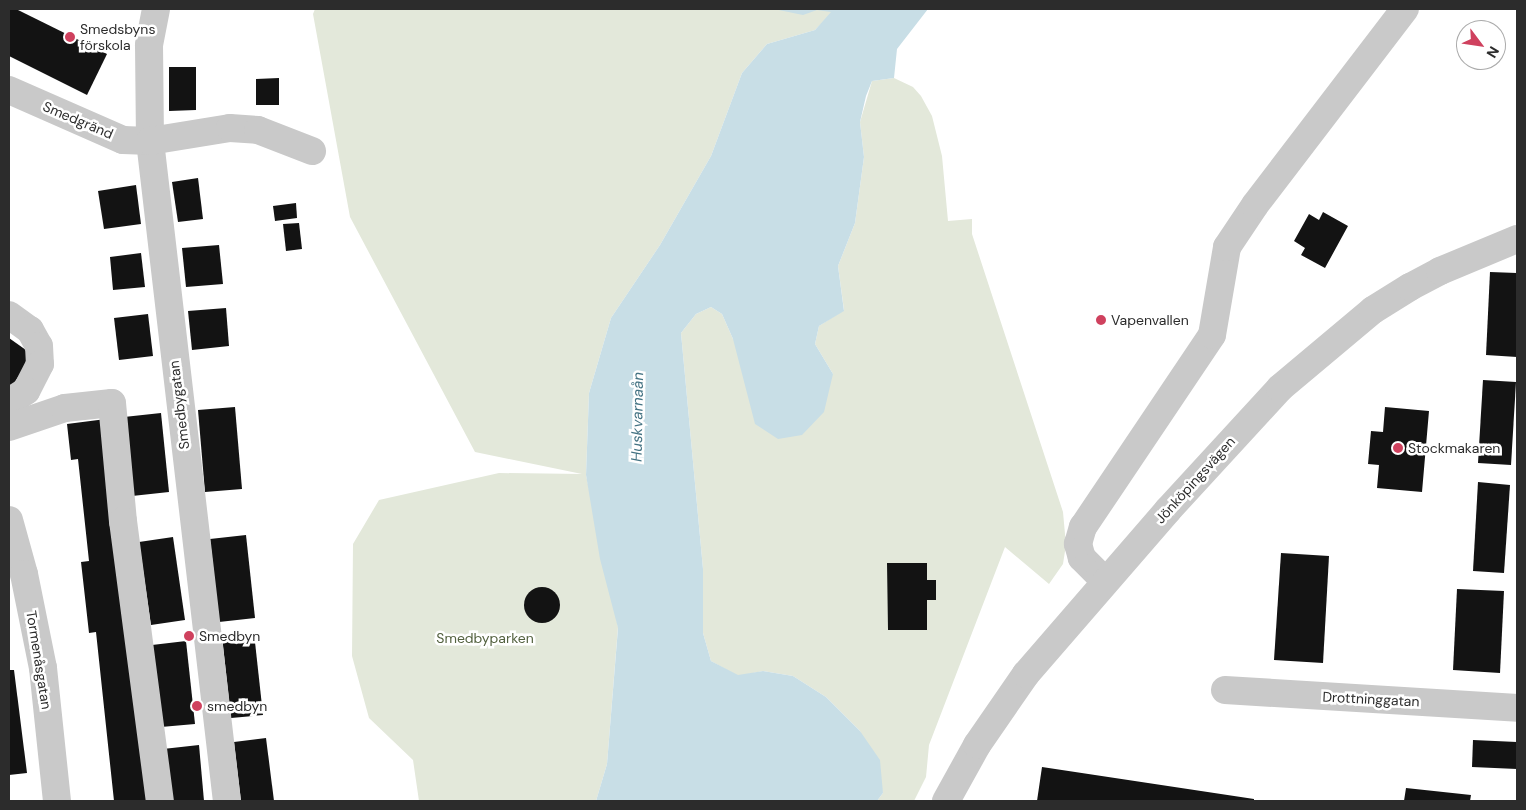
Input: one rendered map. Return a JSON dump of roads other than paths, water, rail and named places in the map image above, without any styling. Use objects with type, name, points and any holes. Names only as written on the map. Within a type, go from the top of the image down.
[{"type":"street","name":"Smedbygatan","points":[[156,9],[150,45],[150,141],[192,515],[227,801]]},
{"type":"street","points":[[1105,581],[1082,558],[1078,544],[1083,527],[1212,335],[1227,248],[1255,205],[1405,9]]},
{"type":"street","name":"Smedgränd","points":[[9,90],[123,140],[150,141],[230,128],[258,130],[312,151]]},
{"type":"street","name":"Jönköpingsvägen","points":[[946,801],[977,745],[1000,710],[1059,633],[1228,442],[1280,388],[1373,310],[1410,287],[1440,272],[1517,239]]},
{"type":"street","points":[[9,315],[30,330],[40,346],[40,364],[26,391],[9,402]]},
{"type":"street","points":[[9,427],[65,408],[112,403],[124,521],[160,801]]},
{"type":"street","name":"Tormenåsgatan","points":[[9,520],[24,574],[43,668],[57,801]]},
{"type":"street","name":"Drottninggatan","points":[[1225,690],[1517,708]]},
{"type":"water","name":"Huskvarnaån","points":[[774,9],[928,9],[897,49],[894,78],[872,81],[866,96],[860,122],[864,157],[855,223],[838,266],[844,311],[819,326],[815,344],[833,374],[824,412],[802,435],[778,439],[755,424],[733,339],[722,314],[711,307],[696,314],[681,333],[703,569],[703,633],[711,661],[738,675],[763,671],[793,676],[826,697],[860,731],[880,760],[883,793],[877,801],[596,801],[607,764],[618,628],[600,559],[586,475],[589,393],[611,318],[660,245],[711,156],[742,73],[767,44],[815,30],[831,12],[817,10],[803,15]]},
{"type":"place","name":"Smedsbyns förskola","points":[[70,37]]},
{"type":"place","name":"Vapenvallen","points":[[1101,320]]},
{"type":"place","name":"Stockmakaren","points":[[1398,448]]},
{"type":"place","name":"Smedbyn","points":[[189,636]]},
{"type":"place","name":"smedbyn","points":[[197,706]]},
{"type":"park label","name":"Smedbyparken","points":[[485,638]]}]
